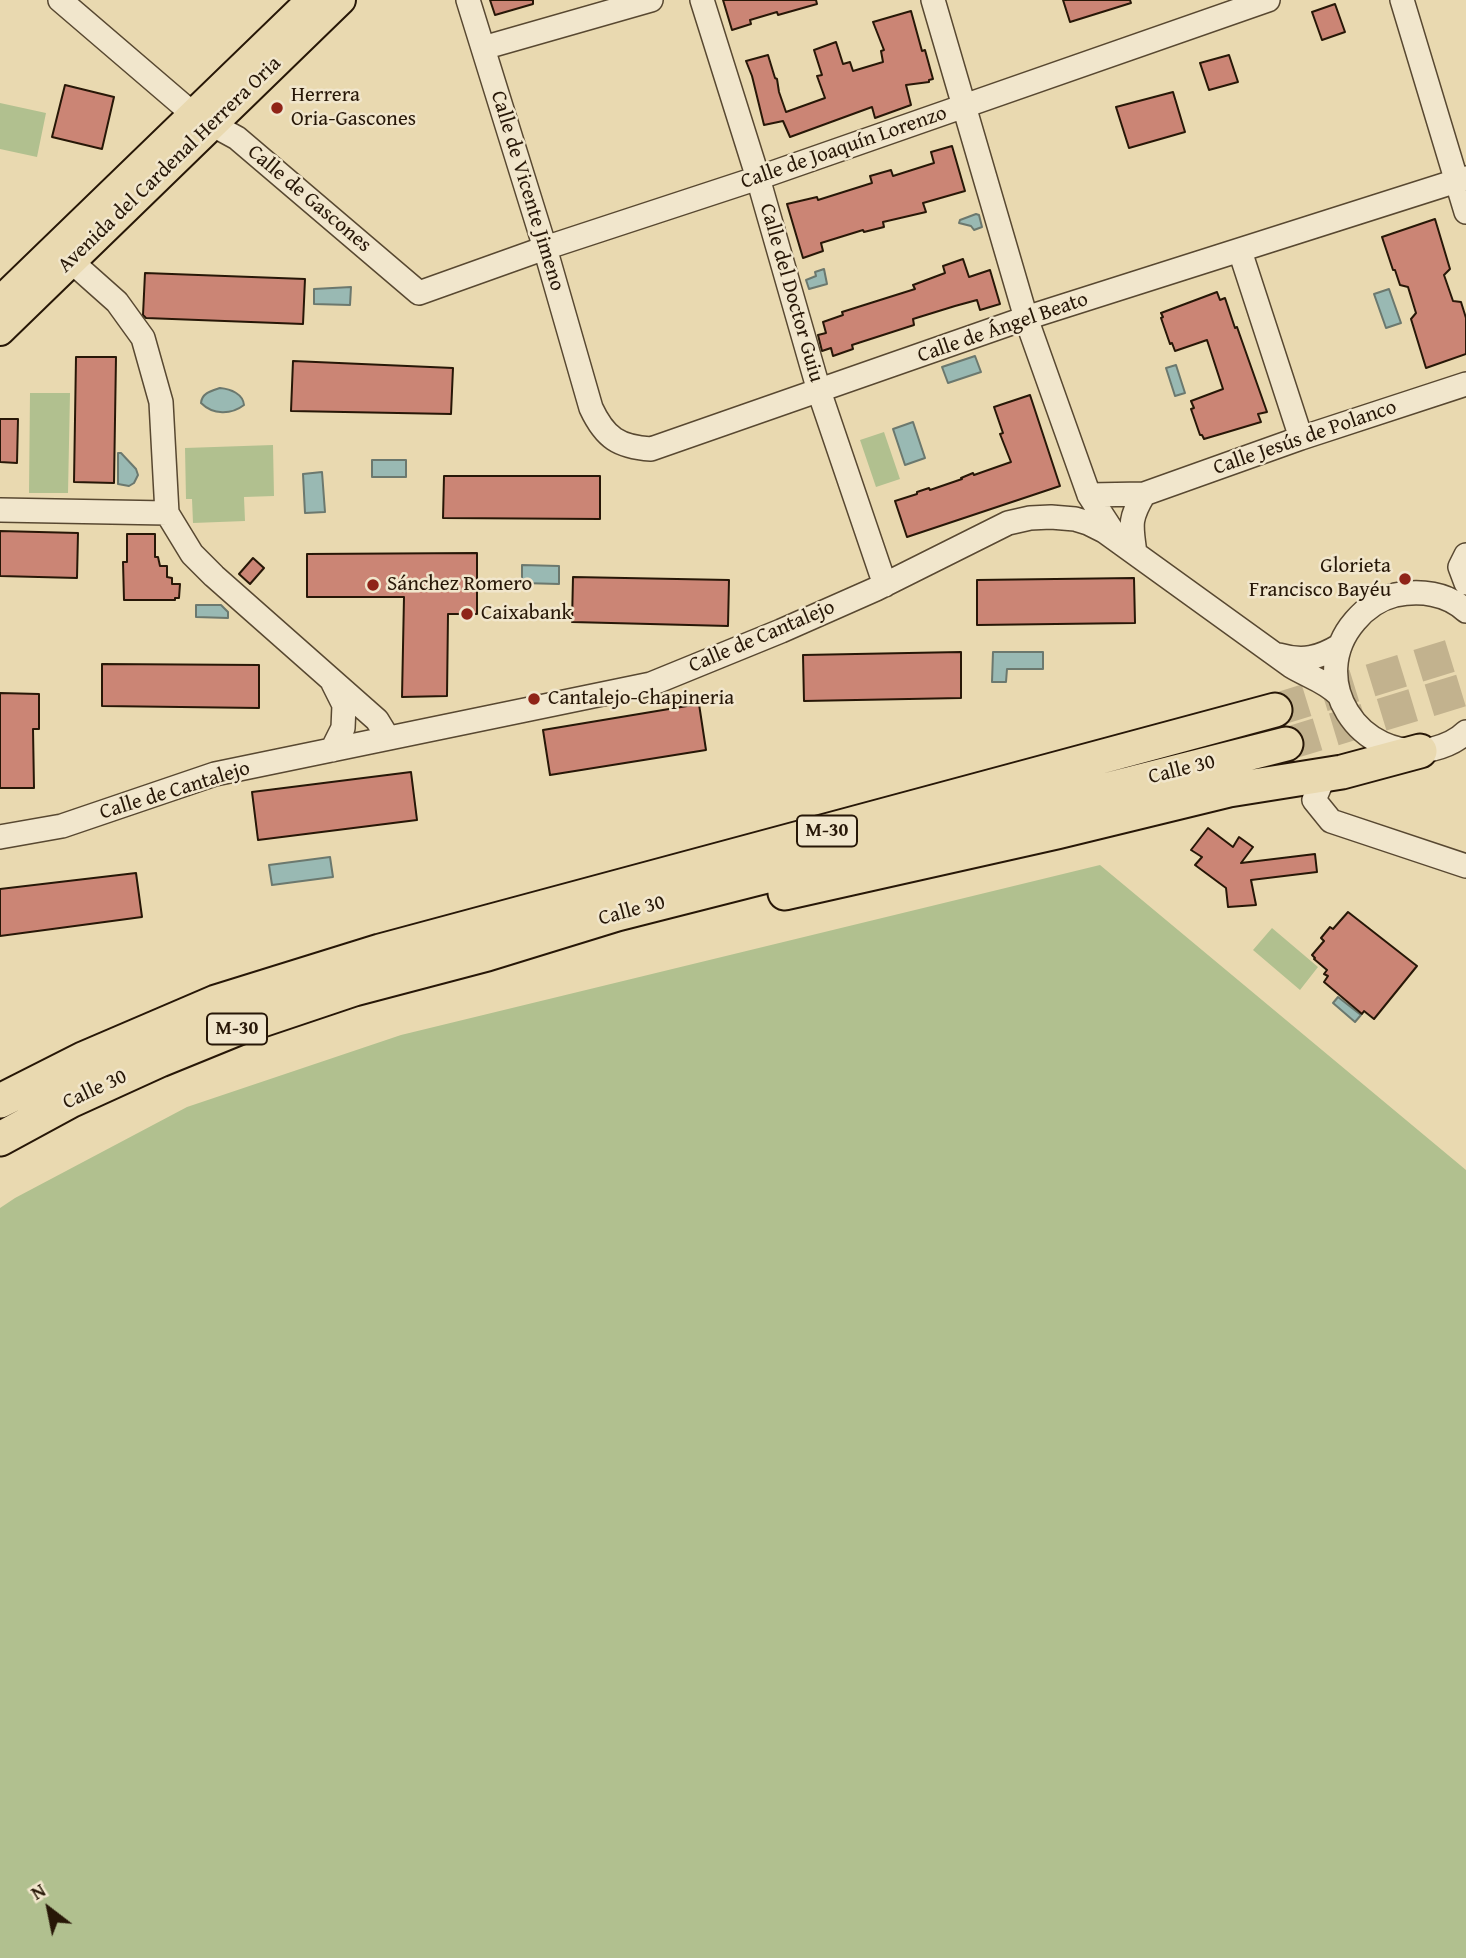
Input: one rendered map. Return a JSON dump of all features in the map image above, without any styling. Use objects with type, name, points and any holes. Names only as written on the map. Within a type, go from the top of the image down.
[{"type":"highway","name":"Calle 30","points":[[0,1101],[83,1059],[216,1002],[380,951],[1275,710]]},
{"type":"highway","name":"Calle 30","points":[[0,1139],[70,1101],[160,1060],[241,1027],[354,989],[487,954],[630,911],[1286,744]]},
{"type":"highway","points":[[487,954],[825,885],[1229,790],[1342,772],[1420,751]]},
{"type":"main road","name":"Avenida del Cardenal Herrera Oria","points":[[0,331],[72,262],[311,0]]},
{"type":"main road","name":"Avenida del Cardenal Herrera Oria","points":[[0,301],[203,118],[341,0]]},
{"type":"street","name":"Calle de Gascones","points":[[60,0],[137,68],[203,118],[237,138],[419,293]]},
{"type":"street","name":"Calle de Vicente Jimeno","points":[[468,0],[545,248],[583,382]]},
{"type":"street","points":[[483,48],[651,0]]},
{"type":"street","name":"Calle del Doctor Guiu","points":[[702,0],[758,178],[819,391],[886,584]]},
{"type":"street","points":[[933,0],[1026,318],[1089,495],[1127,547]]},
{"type":"street","name":"Calle de Joaquín Lorenzo","points":[[419,293],[1268,0]]},
{"type":"street","points":[[1402,0],[1461,180],[1466,212]]},
{"type":"street","name":"Calle de Ángel Beato","points":[[583,382],[591,408],[604,431],[622,444],[651,449],[1026,318],[1461,180]]},
{"type":"street","points":[[1240,251],[1301,438]]},
{"type":"street","points":[[72,262],[117,302],[143,338],[162,402],[167,513],[192,554],[377,720],[388,738]]},
{"type":"street","name":"Calle Jesús de Polanco","points":[[1089,495],[1144,494],[1301,438],[1466,384]]},
{"type":"street","points":[[1127,547],[1136,508],[1144,494]]},
{"type":"street","points":[[1075,519],[1084,508],[1089,495]]},
{"type":"street","points":[[0,510],[167,513]]},
{"type":"street","name":"Calle de Cantalejo","points":[[0,837],[62,826],[215,774],[651,684],[781,631],[886,584],[1008,523],[1030,518],[1075,519],[1088,523],[1127,547],[1302,673],[1323,682],[1339,695]]},
{"type":"street","points":[[1466,555],[1460,567],[1466,583]]},
{"type":"street","points":[[1465,608],[1438,595],[1424,593],[1406,593],[1386,598],[1364,610],[1347,630],[1339,646],[1335,674],[1339,695],[1348,716],[1370,737],[1395,749],[1420,751],[1444,746],[1465,734]]},
{"type":"street","name":"Calle de Cantalejo","points":[[1275,654],[1313,658],[1339,646]]},
{"type":"street","points":[[330,677],[344,705],[343,728],[332,750]]},
{"type":"street","points":[[1325,774],[1314,800],[1331,821],[1466,866]]},
{"type":"green space","points":[[0,103],[46,113],[37,157],[0,149]]},
{"type":"green space","points":[[30,393],[70,393],[68,493],[29,493]]},
{"type":"green space","points":[[884,432],[900,479],[876,487],[860,440]]},
{"type":"green space","points":[[273,445],[274,496],[244,497],[245,521],[193,523],[192,499],[186,499],[185,448]]},
{"type":"green space","points":[[1100,865],[1466,1170],[1466,1958],[0,1958],[0,1208],[187,1107],[401,1035]]},
{"type":"green space","points":[[1272,928],[1318,967],[1300,990],[1253,950]]},
{"type":"water","points":[[979,215],[982,227],[974,230],[971,226],[959,223],[960,220]]},
{"type":"water","points":[[824,269],[827,284],[809,289],[806,280],[816,276],[815,272]]},
{"type":"water","points":[[351,287],[350,305],[314,304],[314,289]]},
{"type":"water","points":[[1389,289],[1401,323],[1386,328],[1374,294]]},
{"type":"water","points":[[975,356],[981,372],[948,383],[942,367]]},
{"type":"water","points":[[1176,365],[1185,393],[1175,396],[1166,368]]},
{"type":"water","points":[[220,388],[236,393],[244,405],[233,411],[216,412],[201,403],[210,391]]},
{"type":"water","points":[[913,422],[925,458],[905,465],[893,429]]},
{"type":"water","points":[[118,453],[121,453],[138,475],[129,486],[118,484]]},
{"type":"water","points":[[372,460],[406,460],[406,477],[372,477]]},
{"type":"water","points":[[322,472],[325,512],[305,513],[303,474]]},
{"type":"water","points":[[522,565],[559,566],[559,584],[522,583]]},
{"type":"water","points":[[196,605],[221,605],[228,612],[228,618],[196,617]]},
{"type":"water","points":[[993,652],[1043,652],[1043,669],[1007,669],[1006,682],[992,682]]},
{"type":"water","points":[[330,857],[333,877],[272,885],[269,865]]},
{"type":"water","points":[[1338,997],[1361,1015],[1355,1022],[1333,1003]]},
{"type":"building","points":[[490,0],[533,0],[533,4],[495,15]]},
{"type":"building","points":[[723,0],[816,0],[817,4],[750,20],[751,24],[732,30]]},
{"type":"building","points":[[1063,0],[1130,0],[1131,3],[1070,22]]},
{"type":"building","points":[[1335,4],[1345,32],[1322,40],[1312,12]]},
{"type":"building","points":[[911,11],[933,79],[906,85],[911,105],[875,118],[872,107],[790,137],[783,121],[764,125],[746,61],[768,55],[786,112],[825,98],[817,76],[822,75],[814,50],[836,42],[843,64],[850,62],[853,71],[883,62],[881,51],[884,50],[873,22]]},
{"type":"building","points":[[1229,55],[1238,82],[1209,90],[1200,63]]},
{"type":"building","points":[[65,85],[114,97],[102,149],[52,137]]},
{"type":"building","points":[[1173,92],[1185,132],[1129,148],[1116,107]]},
{"type":"building","points":[[952,146],[965,191],[923,203],[926,212],[883,222],[884,227],[864,232],[863,230],[821,243],[823,251],[803,258],[787,204],[817,197],[818,200],[872,183],[870,176],[891,170],[893,176],[934,163],[931,152]]},
{"type":"building","points":[[1435,219],[1450,269],[1444,275],[1453,301],[1461,302],[1466,318],[1466,354],[1426,368],[1411,319],[1416,313],[1408,287],[1400,285],[1382,237]]},
{"type":"building","points":[[963,259],[969,277],[990,270],[1000,304],[980,310],[977,300],[913,319],[914,325],[852,345],[853,349],[833,356],[831,348],[822,351],[818,335],[826,333],[823,322],[843,315],[842,312],[915,289],[913,285],[945,273],[943,266]]},
{"type":"building","points":[[145,273],[305,279],[303,324],[146,318],[143,315]]},
{"type":"building","points":[[1217,292],[1220,300],[1225,298],[1267,412],[1258,414],[1261,422],[1204,439],[1191,409],[1194,408],[1191,401],[1223,389],[1207,340],[1175,351],[1172,343],[1170,344],[1161,313]]},
{"type":"building","points":[[76,357],[116,357],[114,483],[74,482]]},
{"type":"building","points":[[293,361],[453,368],[451,414],[291,411]]},
{"type":"building","points":[[1030,395],[1060,486],[907,537],[895,501],[1011,462],[1000,434],[1003,433],[994,407]]},
{"type":"building","points":[[0,419],[18,419],[17,463],[0,462]]},
{"type":"building","points":[[444,476],[600,476],[600,519],[443,518]]},
{"type":"building","points":[[0,531],[78,533],[77,578],[0,576]]},
{"type":"building","points":[[127,534],[155,534],[155,557],[158,557],[160,566],[167,566],[167,577],[172,578],[172,584],[180,584],[179,598],[124,600],[123,562],[127,562]]},
{"type":"building","points":[[477,553],[477,614],[448,614],[447,696],[402,697],[404,597],[307,597],[307,554]]},
{"type":"building","points":[[253,558],[264,568],[250,584],[239,574]]},
{"type":"building","points":[[573,577],[729,580],[728,626],[572,622]]},
{"type":"building","points":[[1134,578],[1135,623],[977,625],[977,580]]},
{"type":"building","points":[[961,652],[961,698],[804,701],[803,655]]},
{"type":"building","points":[[102,664],[259,665],[259,708],[102,706]]},
{"type":"building","points":[[0,693],[39,694],[39,729],[33,729],[34,788],[0,788]]},
{"type":"building","points":[[699,704],[706,750],[550,775],[543,730]]},
{"type":"building","points":[[411,772],[417,820],[258,840],[252,792]]},
{"type":"building","points":[[1208,828],[1233,847],[1239,837],[1253,847],[1241,863],[1315,854],[1317,872],[1251,880],[1256,905],[1228,907],[1226,888],[1195,865],[1202,857],[1191,850]]},
{"type":"building","points":[[136,873],[142,917],[0,936],[0,889]]},
{"type":"building","points":[[1348,912],[1417,966],[1374,1019],[1364,1011],[1362,1014],[1324,982],[1328,976],[1324,974],[1327,970],[1312,955],[1324,941],[1321,938],[1330,927],[1333,929]]},
{"type":"tunnel","points":[[1275,710],[1466,651]]},
{"type":"tunnel","points":[[1286,744],[1466,689]]},
{"type":"place","name":"Herrera Oria-Gascones","points":[[277,108]]},
{"type":"place","name":"Glorieta Francisco Bayéu","points":[[1405,579]]},
{"type":"place","name":"Sánchez Romero","points":[[373,585]]},
{"type":"place","name":"Caixabank","points":[[467,614]]},
{"type":"place","name":"Cantalejo-Chapineria","points":[[534,699]]}]
